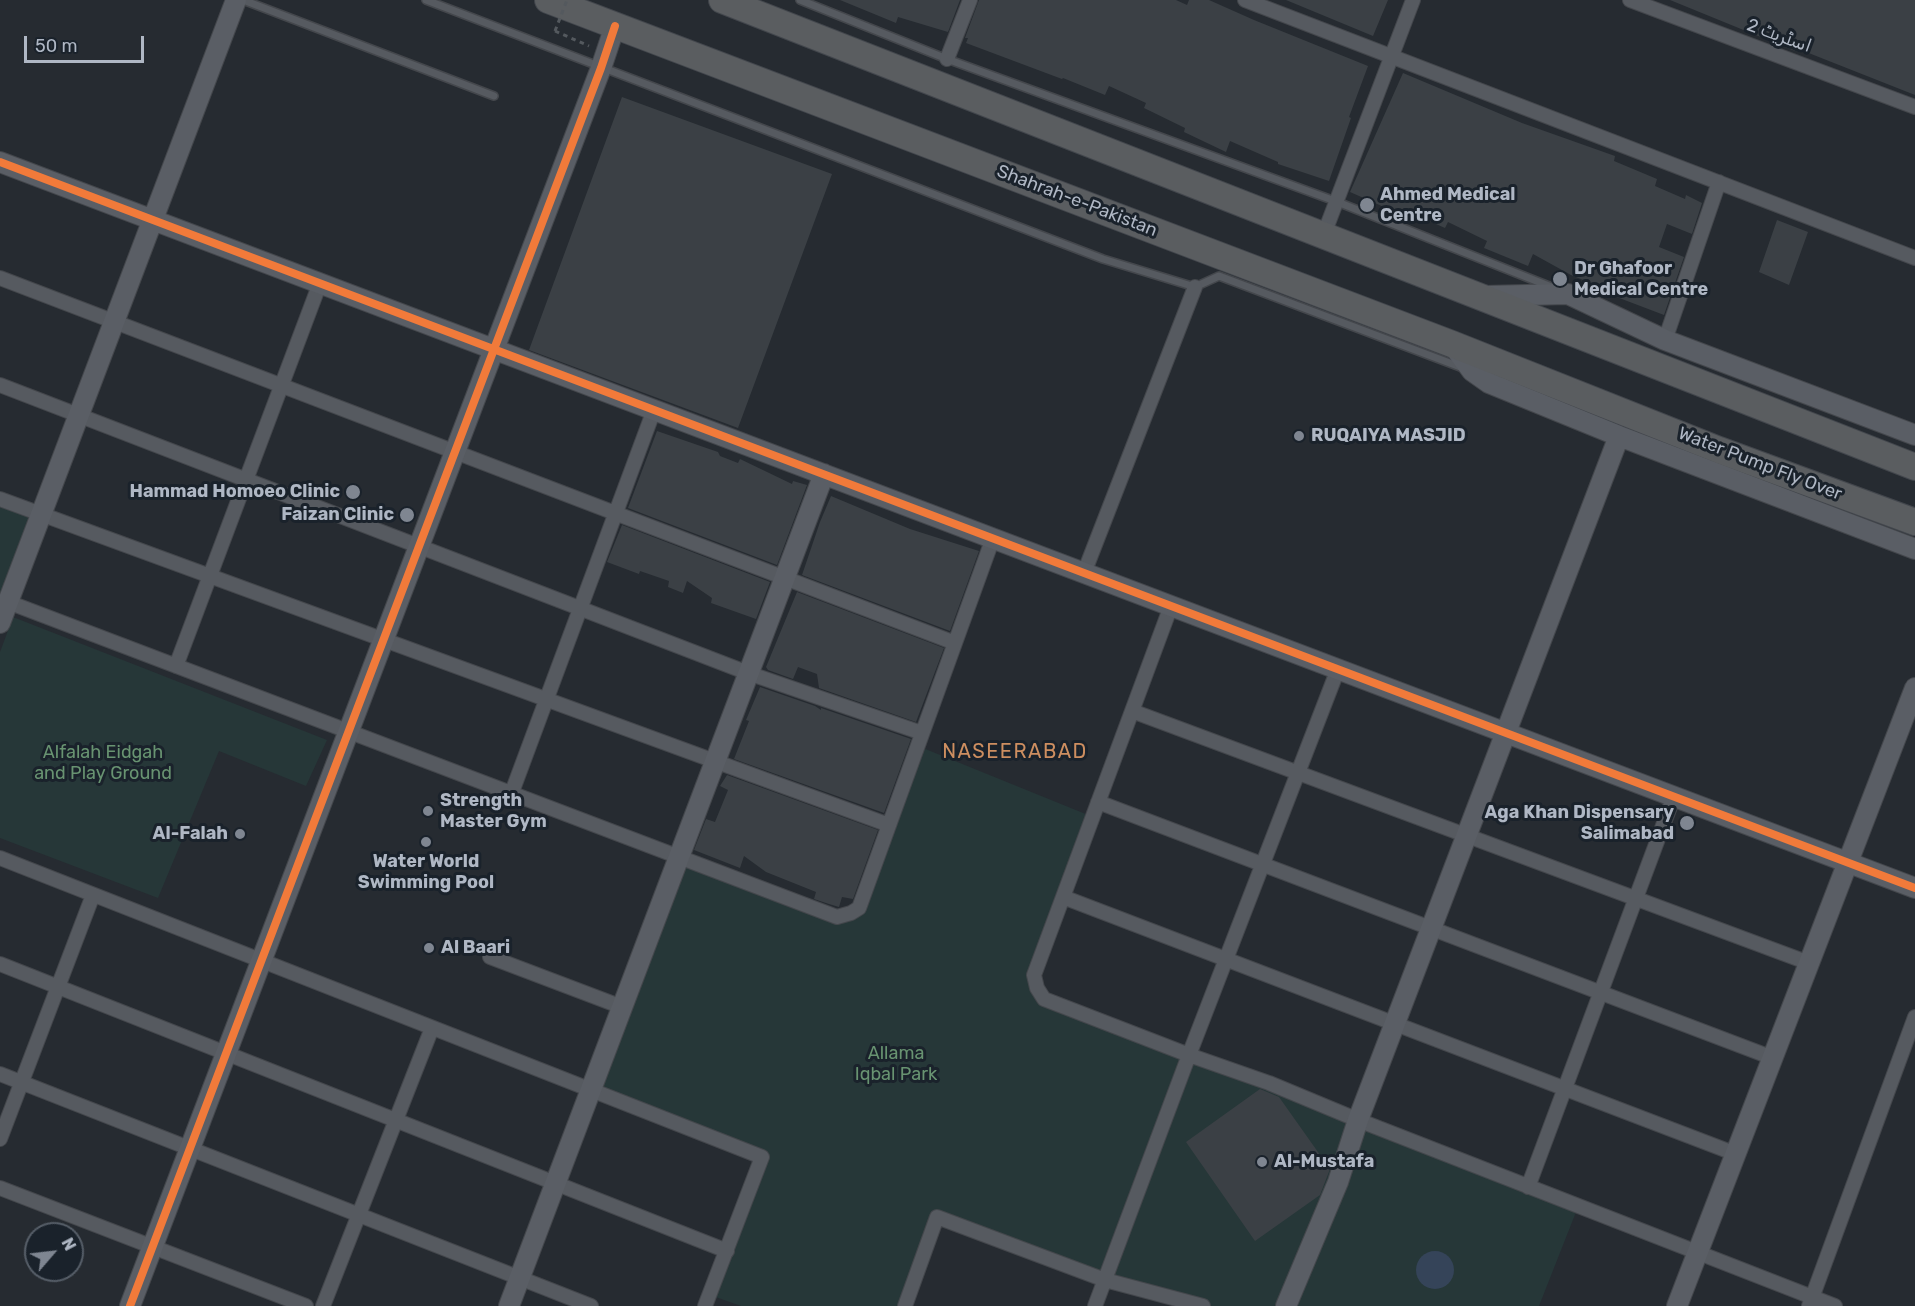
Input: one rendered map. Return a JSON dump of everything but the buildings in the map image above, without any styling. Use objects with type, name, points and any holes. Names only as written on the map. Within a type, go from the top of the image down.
[{"type":"highway","name":"Shahrah-e-Pakistan","points":[[548,0],[1452,344],[1606,405]]},
{"type":"highway","points":[[722,0],[1915,467]]},
{"type":"highway","name":"Water Pump Fly Over","points":[[1606,405],[1719,450],[1915,522]]},
{"type":"street","points":[[0,623],[236,0]]},
{"type":"street","points":[[947,59],[970,0]]},
{"type":"street","points":[[1245,0],[1915,258]]},
{"type":"street","points":[[1324,234],[1413,0]]},
{"type":"street","name":"اسٹریٹ 2","points":[[1630,0],[1915,106]]},
{"type":"street","points":[[130,1306],[615,26]]},
{"type":"street","points":[[0,162],[1915,888]]},
{"type":"street","points":[[1665,340],[1719,182]]},
{"type":"street","points":[[0,278],[955,643]]},
{"type":"street","points":[[176,666],[320,283]]},
{"type":"street","points":[[1084,573],[1195,287]]},
{"type":"street","points":[[1481,296],[1568,294],[1665,340],[1915,435]]},
{"type":"street","points":[[1452,344],[1472,371],[1489,383],[1619,436],[1915,549]]},
{"type":"street","points":[[0,385],[748,673],[922,733]]},
{"type":"street","points":[[512,792],[654,410]]},
{"type":"street","points":[[1286,1306],[1338,1182],[1358,1120],[1619,436]]},
{"type":"street","points":[[509,1306],[824,474]]},
{"type":"street","points":[[0,499],[889,825]]},
{"type":"street","points":[[8,602],[837,916],[851,913],[859,908],[993,538]]},
{"type":"street","points":[[1171,606],[1034,975],[1037,988],[1044,999],[1269,1083],[1698,1254],[1811,1302],[1835,1306]]},
{"type":"street","points":[[1095,1306],[1338,669]]},
{"type":"street","points":[[1677,1306],[1915,688]]},
{"type":"street","points":[[1132,711],[1809,963]]},
{"type":"street","points":[[1528,1187],[1674,796]]},
{"type":"street","points":[[1098,802],[1773,1058]]},
{"type":"street","points":[[0,858],[762,1157],[705,1306]]},
{"type":"street","points":[[0,1139],[93,895]]},
{"type":"street","points":[[1063,897],[1736,1154]]},
{"type":"street","points":[[490,957],[622,1007]]},
{"type":"street","points":[[0,964],[727,1251]]},
{"type":"street","points":[[1811,1302],[1915,1017]]},
{"type":"street","points":[[324,1306],[432,1028]]},
{"type":"street","points":[[0,1074],[591,1306]]},
{"type":"street","points":[[0,1188],[306,1306]]},
{"type":"street","points":[[905,1306],[937,1217],[1105,1280],[1203,1306]]},
{"type":"lane","points":[[243,0],[494,96]]},
{"type":"lane","points":[[426,0],[1103,259],[1195,287],[1220,276],[1472,371]]},
{"type":"lane","points":[[800,0],[947,59],[1335,201],[1568,294]]},
{"type":"path","points":[[567,0],[555,31],[594,48]]},
{"type":"green space","points":[[0,499],[41,514],[0,623]]},
{"type":"green space","name":"Alfalah Eidgah and Play Ground","points":[[13,617],[327,740],[306,786],[219,751],[158,898],[0,838],[0,652]]},
{"type":"green space","name":"Allama Iqbal Park","points":[[918,746],[1093,817],[1034,975],[1044,999],[1578,1207],[1539,1306],[1203,1306],[937,1217],[905,1306],[741,1306],[710,1295],[762,1157],[591,1090],[679,855],[837,916],[851,913]]},
{"type":"water","points":[[1435,1251],[1449,1256],[1454,1270],[1449,1284],[1435,1289],[1421,1284],[1416,1270],[1421,1256]]},
{"type":"cycle path","points":[[130,1306],[615,26]]},
{"type":"cycle path","points":[[0,162],[1915,888]]},
{"type":"place","name":"Ahmed Medical Centre","points":[[1367,205]]},
{"type":"place","name":"Dr Ghafoor Medical Centre","points":[[1560,279]]},
{"type":"place","name":"RUQAIYA MASJID","points":[[1299,436]]},
{"type":"place","name":"Hammad Homoeo Clinic","points":[[353,492]]},
{"type":"place","name":"Faizan Clinic","points":[[407,515]]},
{"type":"place","name":"Strength Master Gym","points":[[428,811]]},
{"type":"place","name":"Aga Khan Dispensary Salimabad","points":[[1687,823]]},
{"type":"place","name":"Al-Falah","points":[[240,834]]},
{"type":"place","name":"Water World Swimming Pool","points":[[426,842]]},
{"type":"place","name":"Al Baari","points":[[429,948]]},
{"type":"place","name":"Al-Mustafa","points":[[1262,1162]]},
{"type":"district","name":"NASEERABAD","points":[[1015,752]]}]
